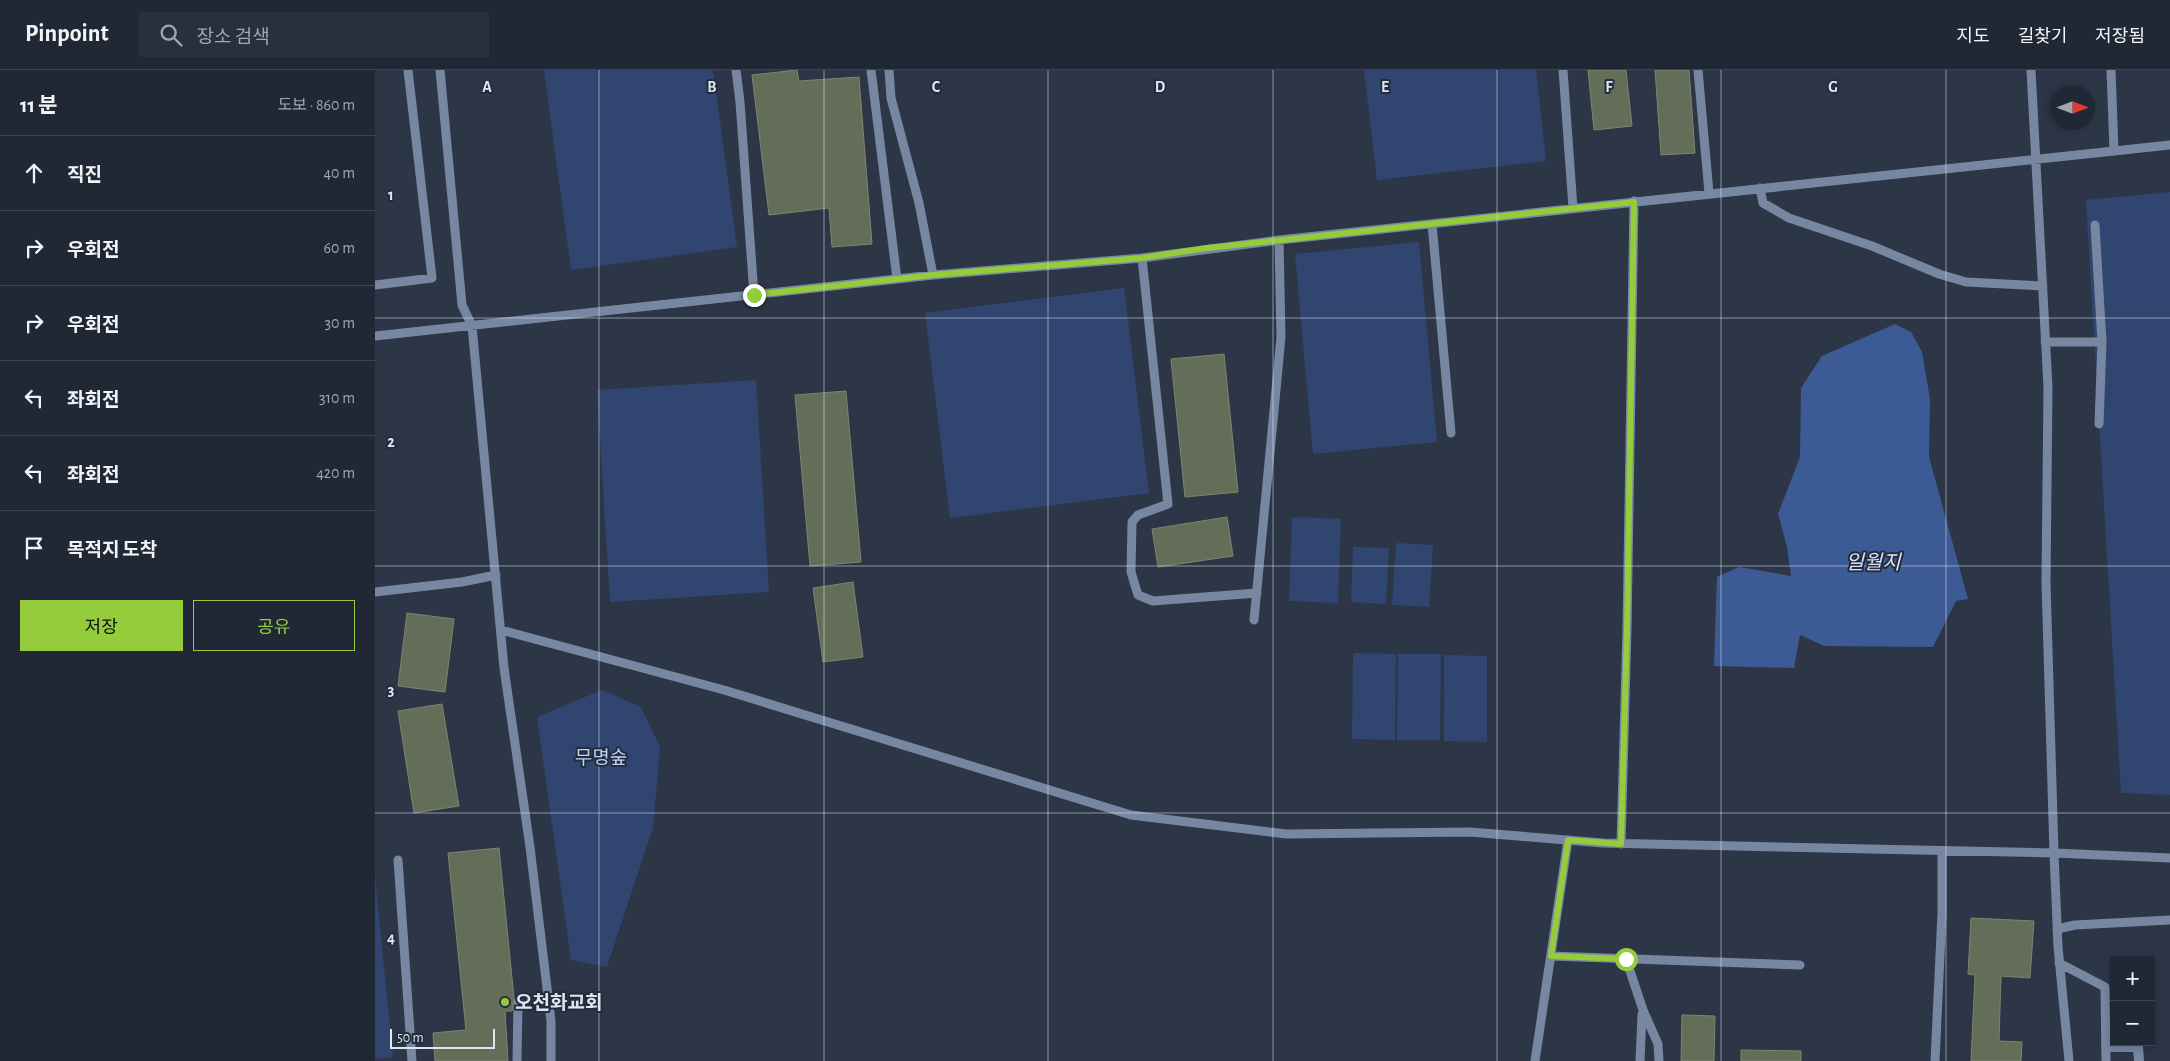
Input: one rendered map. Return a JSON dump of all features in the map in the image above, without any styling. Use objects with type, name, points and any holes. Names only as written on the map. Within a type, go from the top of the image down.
[{"type":"street","points":[[2106,1047],[2138,1048],[2139,1061]]},
{"type":"lane","points":[[375,285],[432,278],[408,70]]},
{"type":"lane","points":[[441,70],[462,305],[472,326],[501,630],[550,1012],[551,1061]]},
{"type":"lane","points":[[736,70],[754,295]]},
{"type":"lane","points":[[871,70],[897,279]]},
{"type":"lane","points":[[889,70],[891,98],[919,203],[933,275]]},
{"type":"lane","points":[[1563,70],[1573,208]]},
{"type":"lane","points":[[1698,70],[1709,193]]},
{"type":"lane","points":[[2031,70],[2048,387],[2046,583],[2054,853],[2059,962],[2069,1061]]},
{"type":"lane","points":[[2111,70],[2114,151]]},
{"type":"lane","points":[[375,336],[933,275],[1142,258],[1279,240],[2170,145]]},
{"type":"lane","points":[[1760,188],[1763,203],[1789,218],[1872,246],[1939,274],[1966,282],[2043,286]]},
{"type":"lane","points":[[1621,844],[1627,629],[1634,202]]},
{"type":"lane","points":[[1431,224],[1451,433]]},
{"type":"lane","points":[[2095,225],[2102,342],[2099,424]]},
{"type":"lane","points":[[1254,620],[1281,337],[1279,240]]},
{"type":"lane","points":[[1142,258],[1169,504],[1138,515],[1132,522],[1131,572],[1138,595],[1153,601],[1257,593]]},
{"type":"lane","points":[[2045,342],[2102,342]]},
{"type":"lane","points":[[375,592],[462,582],[496,575]]},
{"type":"lane","points":[[501,630],[724,690],[1131,815],[1286,834],[1470,832],[1621,844],[2054,853],[2170,858]]},
{"type":"lane","points":[[1535,1061],[1568,840]]},
{"type":"lane","points":[[1935,1061],[1942,914],[1942,851]]},
{"type":"lane","points":[[398,860],[412,1061]]},
{"type":"lane","points":[[2057,929],[2075,925],[2170,920]]},
{"type":"lane","points":[[1551,956],[1800,965]]},
{"type":"lane","points":[[1626,959],[1643,1010],[1658,1044],[1659,1061]]},
{"type":"lane","points":[[2059,962],[2105,987],[2107,1061]]},
{"type":"lane","points":[[517,1002],[517,1061]]},
{"type":"lane","points":[[1640,1061],[1643,1010]]},
{"type":"green space","points":[[544,70],[713,70],[737,247],[571,270]]},
{"type":"green space","points":[[1364,70],[1536,70],[1546,161],[1377,180]]},
{"type":"green space","points":[[2170,192],[2170,795],[2121,793],[2086,200]]},
{"type":"green space","points":[[1419,242],[1437,442],[1313,454],[1295,254]]},
{"type":"green space","points":[[1124,288],[1149,493],[950,518],[925,313]]},
{"type":"green space","points":[[756,380],[769,592],[610,602],[597,390]]},
{"type":"green space","points":[[1292,517],[1341,519],[1338,603],[1289,601]]},
{"type":"green space","points":[[1396,543],[1433,545],[1429,607],[1392,605]]},
{"type":"green space","points":[[1353,547],[1389,548],[1386,604],[1351,602]]},
{"type":"green space","points":[[1353,653],[1396,654],[1395,740],[1352,739]]},
{"type":"green space","points":[[1398,654],[1441,654],[1440,740],[1397,740]]},
{"type":"green space","points":[[1444,655],[1487,656],[1487,742],[1444,741]]},
{"type":"green space","name":"무명숲","points":[[602,690],[641,707],[660,747],[653,828],[607,967],[571,960],[537,717]]},
{"type":"green space","points":[[375,877],[393,1057],[375,1059]]},
{"type":"water","name":"일월지","points":[[1895,324],[1911,332],[1922,352],[1930,399],[1929,457],[1968,599],[1956,601],[1933,647],[1824,646],[1800,635],[1794,668],[1714,666],[1717,577],[1739,567],[1791,576],[1787,547],[1778,514],[1800,457],[1801,388],[1822,356]]},
{"type":"building","points":[[797,70],[799,81],[859,77],[872,244],[832,247],[829,208],[769,215],[752,75]]},
{"type":"building","points":[[1588,70],[1626,70],[1632,126],[1594,130]]},
{"type":"building","points":[[1655,70],[1689,70],[1695,153],[1661,155]]},
{"type":"building","points":[[1224,354],[1238,492],[1185,497],[1171,359]]},
{"type":"building","points":[[846,391],[861,562],[810,566],[795,395]]},
{"type":"building","points":[[1227,517],[1233,556],[1158,567],[1152,529]]},
{"type":"building","points":[[853,582],[863,657],[823,662],[813,588]]},
{"type":"building","points":[[407,613],[454,619],[445,692],[398,686]]},
{"type":"building","points":[[442,704],[459,806],[414,813],[398,711]]},
{"type":"building","points":[[499,848],[514,998],[512,1011],[505,1011],[508,1061],[435,1061],[433,1033],[466,1030],[448,853]]},
{"type":"building","points":[[1971,918],[2034,921],[2030,978],[2001,976],[1999,1041],[2022,1042],[2021,1061],[1971,1061],[1975,975],[1968,974]]},
{"type":"building","points":[[1682,1015],[1715,1016],[1714,1061],[1681,1061]]},
{"type":"building","points":[[1741,1050],[1801,1051],[1801,1061],[1741,1061]]},
{"type":"place","name":"오천화교회","points":[[505,1002]]},
{"type":"route","points":[[754,295],[933,275],[1142,258],[1207,248],[1634,202],[1627,629],[1621,844],[1568,840],[1551,956],[1626,959]]}]
